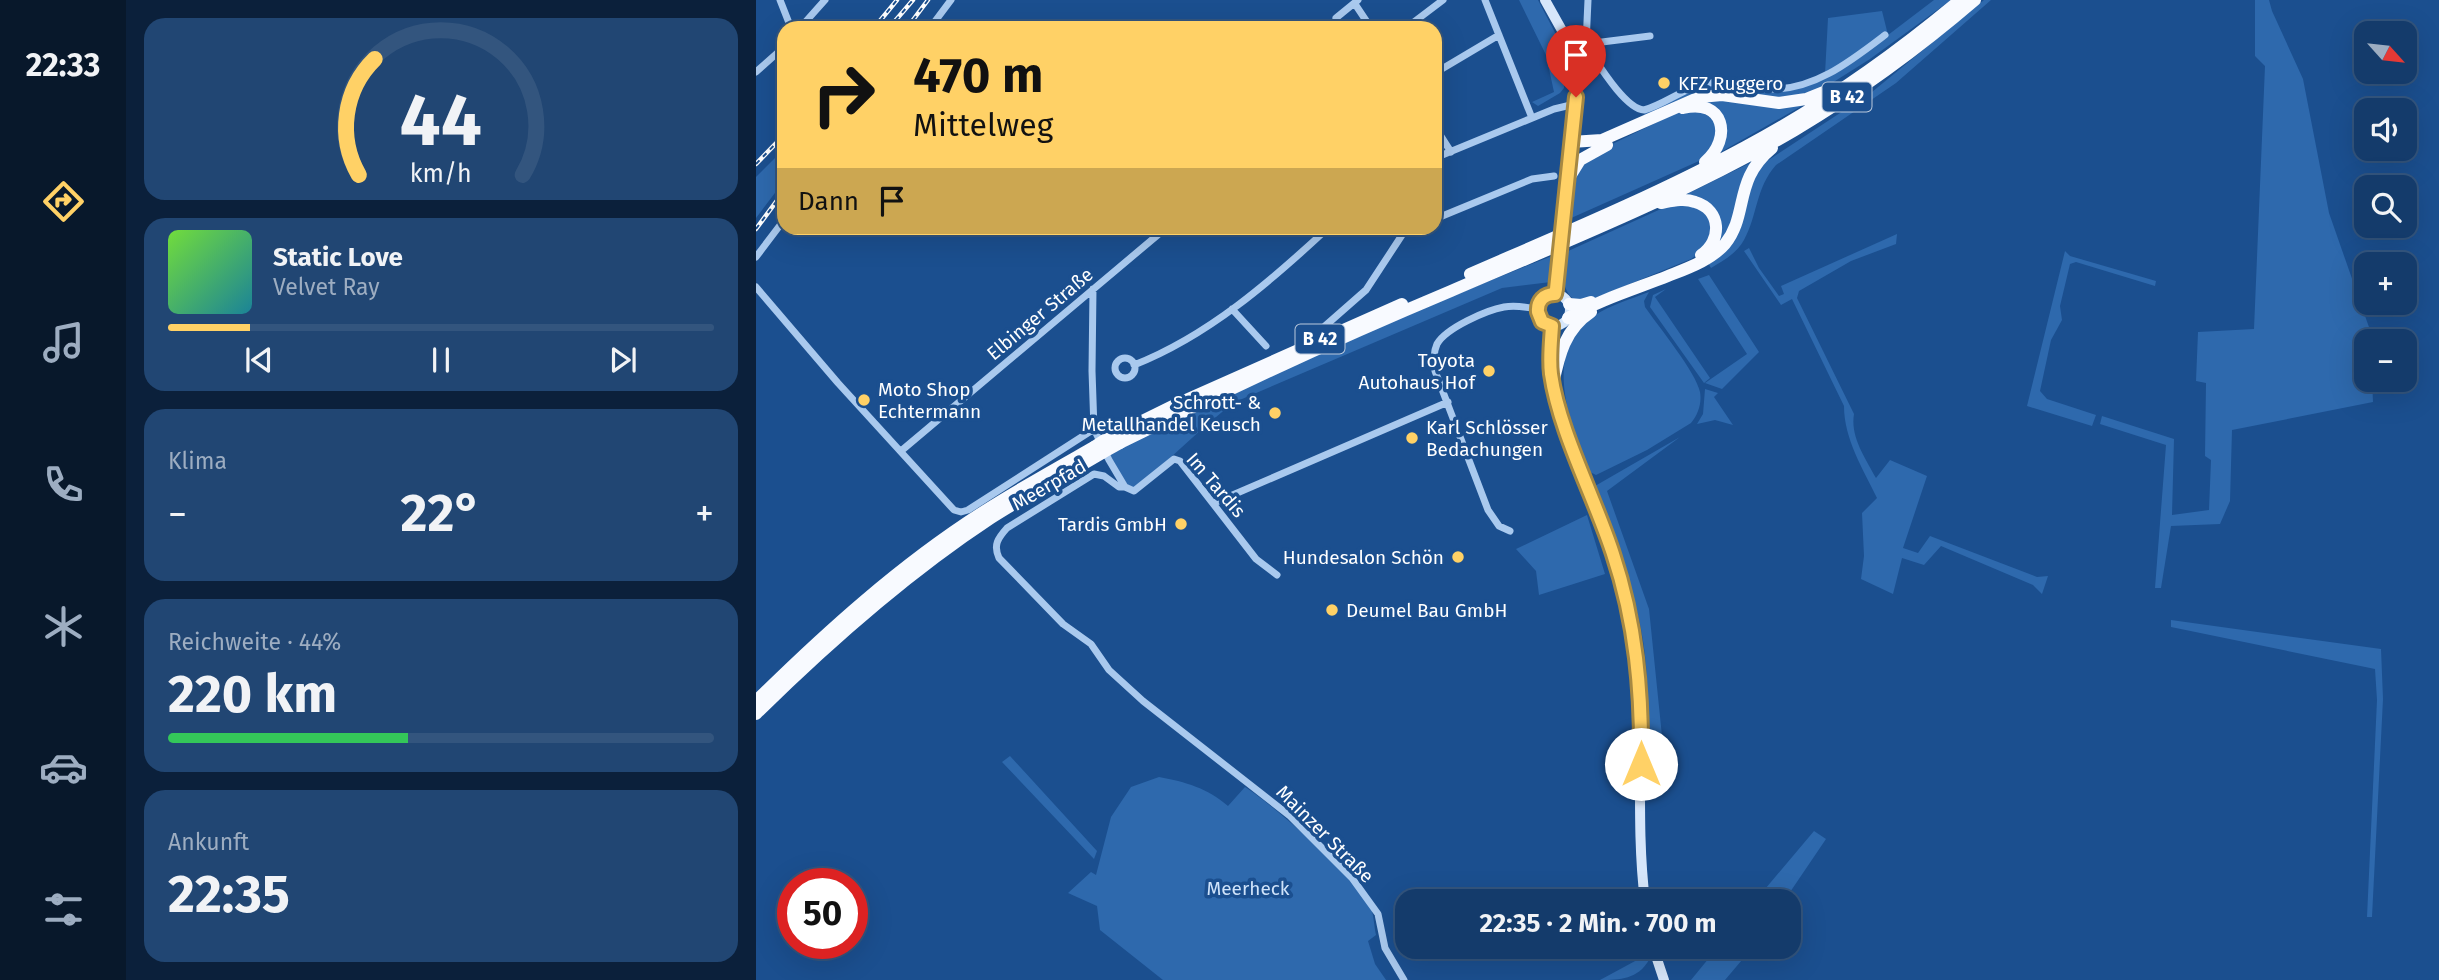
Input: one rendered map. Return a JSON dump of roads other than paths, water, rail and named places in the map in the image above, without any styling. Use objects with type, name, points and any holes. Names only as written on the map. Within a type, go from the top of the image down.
[{"type":"highway","name":"B 42","points":[[756,714],[830,644],[906,580],[991,518],[1098,450],[1106,439],[1213,387],[1687,177],[1777,129],[1857,79],[1960,0]]},
{"type":"highway","name":"B 42","points":[[756,701],[824,637],[901,571],[982,513],[1098,450],[1120,443],[1287,364],[1715,173],[1795,130],[1898,62],[1975,0]]},
{"type":"highway","points":[[1571,147],[1602,140],[1700,97],[1722,95],[1779,103],[1798,101],[1857,79]]},
{"type":"highway","points":[[1567,181],[1578,163],[1589,153],[1683,108],[1703,107],[1719,119],[1722,138],[1715,153],[1687,177]]},
{"type":"highway","points":[[1568,318],[1689,267],[1719,249],[1734,229],[1743,191],[1752,170],[1766,153],[1795,130]]},
{"type":"highway","points":[[1571,147],[1589,153]]},
{"type":"highway","points":[[1569,304],[1587,304],[1681,266],[1705,252],[1713,242],[1717,230],[1715,219],[1710,210],[1701,204],[1684,200],[1647,205]]},
{"type":"highway","points":[[1553,384],[1561,350],[1568,334],[1583,318],[1612,298]]},
{"type":"main road","points":[[1545,0],[1576,54],[1578,77],[1555,294]]},
{"type":"main road","points":[[1555,294],[1564,297],[1569,304],[1568,318],[1561,325],[1552,326],[1540,319],[1537,309],[1543,298],[1555,294]]},
{"type":"main road","points":[[1552,326],[1550,350],[1553,384],[1560,412],[1614,555],[1630,609],[1639,672],[1640,823],[1644,889]]},
{"type":"main road","points":[[1657,959],[1664,980]]},
{"type":"street","points":[[780,0],[788,21]]},
{"type":"street","points":[[806,21],[825,0]]},
{"type":"street","points":[[935,21],[951,0]]},
{"type":"street","points":[[1415,21],[1443,0]]},
{"type":"street","points":[[1485,0],[1532,118]]},
{"type":"street","points":[[1588,0],[1586,45],[1624,98],[1638,110],[1644,110],[1706,83],[1722,82],[1784,90],[1811,82],[1827,75],[1885,36]]},
{"type":"street","points":[[1336,18],[1357,2],[1367,21]]},
{"type":"street","points":[[1442,70],[1499,35]]},
{"type":"street","points":[[1576,54],[1586,45],[1650,36]]},
{"type":"street","points":[[756,72],[777,53]]},
{"type":"street","points":[[1442,155],[1554,108],[1575,104]]},
{"type":"street","points":[[1442,138],[1451,152]]},
{"type":"street","points":[[1442,216],[1532,179],[1554,176]]},
{"type":"street","points":[[756,257],[777,229]]},
{"type":"street","name":"Elbinger Straße","points":[[901,451],[1158,235]]},
{"type":"street","points":[[1134,365],[1193,336],[1232,309],[1320,235]]},
{"type":"street","points":[[1325,326],[1366,290],[1398,235]]},
{"type":"street","name":"Meerpfad","points":[[756,287],[838,383],[954,510],[968,510],[1094,429],[1125,486],[1119,487],[1104,476],[1094,474],[1007,528],[998,538],[997,554],[1063,624],[1091,644],[1109,670],[1143,701],[1223,761]]},
{"type":"street","points":[[1093,289],[1094,429]]},
{"type":"street","points":[[1510,531],[1499,526],[1488,510],[1435,371],[1433,356],[1438,343],[1448,332],[1498,309],[1508,306],[1537,309]]},
{"type":"street","points":[[1232,309],[1266,346]]},
{"type":"street","points":[[1214,503],[1448,402]]},
{"type":"street","name":"Im Tardis","points":[[1125,486],[1134,491],[1174,459],[1180,461],[1256,559],[1277,575]]},
{"type":"street","name":"Mainzer Straße","points":[[1223,761],[1290,816],[1352,878],[1378,914],[1385,948],[1404,980]]},
{"type":"railway","points":[[880,21],[897,0]]},
{"type":"railway","points":[[895,21],[913,0]]},
{"type":"railway","points":[[912,21],[928,0]]},
{"type":"railway","points":[[756,164],[777,142]]},
{"type":"railway","points":[[756,229],[777,200]]},
{"type":"place","name":"KFZ Ruggero","points":[[1664,83]]},
{"type":"place","name":"Toyota Autohaus Hof","points":[[1489,371]]},
{"type":"place","name":"Moto Shop Echtermann","points":[[864,400]]},
{"type":"place","name":"Schrott- & Metallhandel Keusch","points":[[1275,413]]},
{"type":"place","name":"Karl Schlösser Bedachungen","points":[[1412,438]]},
{"type":"place","name":"Tardis GmbH","points":[[1181,524]]},
{"type":"place","name":"Hundesalon Schön","points":[[1458,557]]},
{"type":"place","name":"Deumel Bau GmbH","points":[[1332,610]]},
{"type":"park label","name":"Meerheck","points":[[1248,888]]}]
